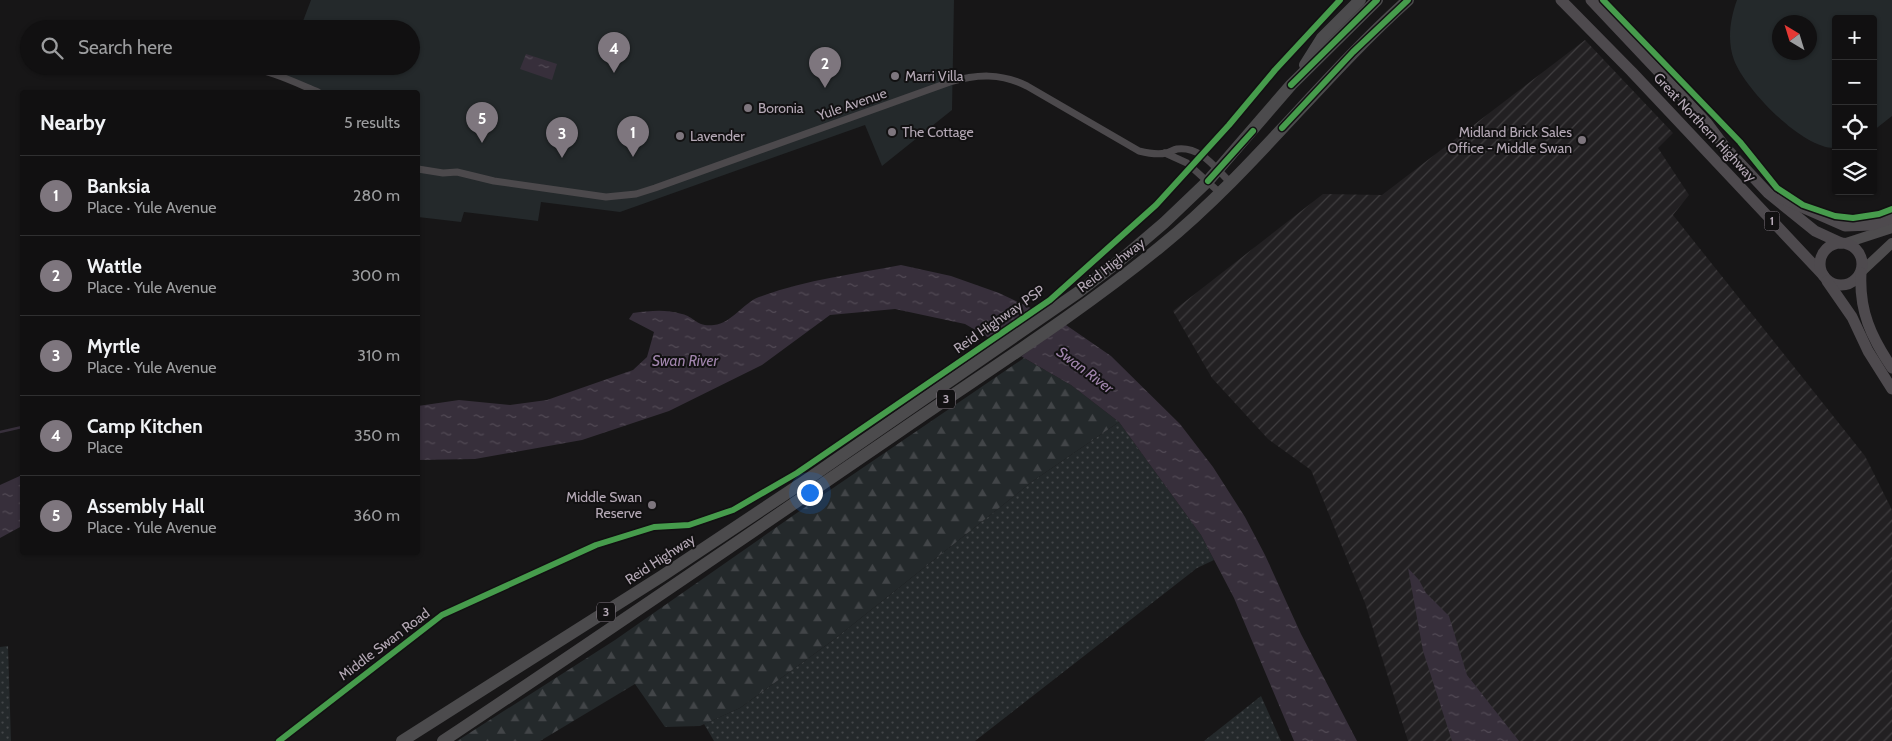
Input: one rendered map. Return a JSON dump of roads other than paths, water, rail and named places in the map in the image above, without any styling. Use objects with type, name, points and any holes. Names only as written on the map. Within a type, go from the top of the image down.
[{"type":"highway","points":[[1291,86],[1322,38],[1360,0]]},
{"type":"highway","name":"Reid Highway","points":[[402,741],[654,581],[808,479],[1060,306],[1123,258],[1164,223],[1208,181],[1291,86],[1376,0]]},
{"type":"highway","name":"Reid Highway","points":[[443,741],[820,486],[1127,274],[1164,244],[1231,183],[1353,52],[1408,0]]},
{"type":"main road","name":"Great Northern Highway","points":[[1561,0],[1626,66],[1824,277],[1852,317],[1872,358],[1892,388]]},
{"type":"main road","name":"Great Northern Highway","points":[[1591,0],[1707,123],[1768,193],[1815,231],[1843,243]]},
{"type":"main road","points":[[1623,34],[1629,54],[1626,66]]},
{"type":"main road","points":[[1768,193],[1845,226],[1872,225],[1892,218]]},
{"type":"main road","points":[[1843,243],[1832,245],[1822,255],[1820,268],[1824,277],[1833,284],[1842,286],[1851,283],[1861,272]]},
{"type":"main road","name":"1","points":[[1843,243],[1854,247],[1860,254],[1863,262],[1860,292],[1866,321],[1879,348],[1892,368]]},
{"type":"street","points":[[272,75],[313,90]]},
{"type":"street","name":"Yule Avenue","points":[[420,169],[443,173],[457,172],[494,181],[547,190],[606,197],[622,196],[655,188],[950,82],[981,76],[999,76],[1021,83],[1136,150],[1146,153],[1165,153],[1176,149],[1189,150],[1208,159],[1231,183]]},
{"type":"street","name":"Yule Avenue","points":[[1165,153],[1188,162],[1220,193]]},
{"type":"street","points":[[1843,243],[1892,228]]},
{"type":"street","points":[[1861,272],[1892,243]]},
{"type":"street","name":"Middle Swan Road","points":[[279,741],[442,615],[596,545]]},
{"type":"water","points":[[526,54],[557,64],[552,80],[520,69]]},
{"type":"water","name":"Swan River","points":[[901,265],[951,276],[999,293],[1066,325],[1111,356],[1180,424],[1213,467],[1245,517],[1265,555],[1301,634],[1357,741],[1294,741],[1234,598],[1201,535],[1119,422],[1071,385],[965,324],[895,309],[830,315],[762,365],[669,411],[582,440],[475,459],[420,460],[420,406],[459,400],[510,405],[547,400],[633,370],[647,357],[654,332],[629,319],[633,313],[669,311],[686,315],[703,325],[714,325],[726,321],[759,297],[794,286]]},
{"type":"water","points":[[20,476],[20,527],[0,538],[0,485]]},
{"type":"water","points":[[1408,568],[1419,580],[1426,593],[1449,616],[1467,675],[1519,741],[1452,741],[1423,651]]},
{"type":"waterway","points":[[0,432],[20,427]]},
{"type":"place","name":"Camp Kitchen","points":[[614,73]]},
{"type":"place","name":"Marri Villa","points":[[895,76]]},
{"type":"place","name":"Wattle","points":[[825,88]]},
{"type":"place","name":"Boronia","points":[[748,108]]},
{"type":"place","name":"The Cottage","points":[[892,132]]},
{"type":"place","name":"Lavender","points":[[680,136]]},
{"type":"place","name":"Midland Brick Sales Office - Middle Swan","points":[[1582,140]]},
{"type":"place","name":"Assembly Hall","points":[[482,143]]},
{"type":"place","name":"Banksia","points":[[633,157]]},
{"type":"place","name":"Myrtle","points":[[562,158]]},
{"type":"place","name":"Middle Swan Reserve","points":[[652,505]]}]
